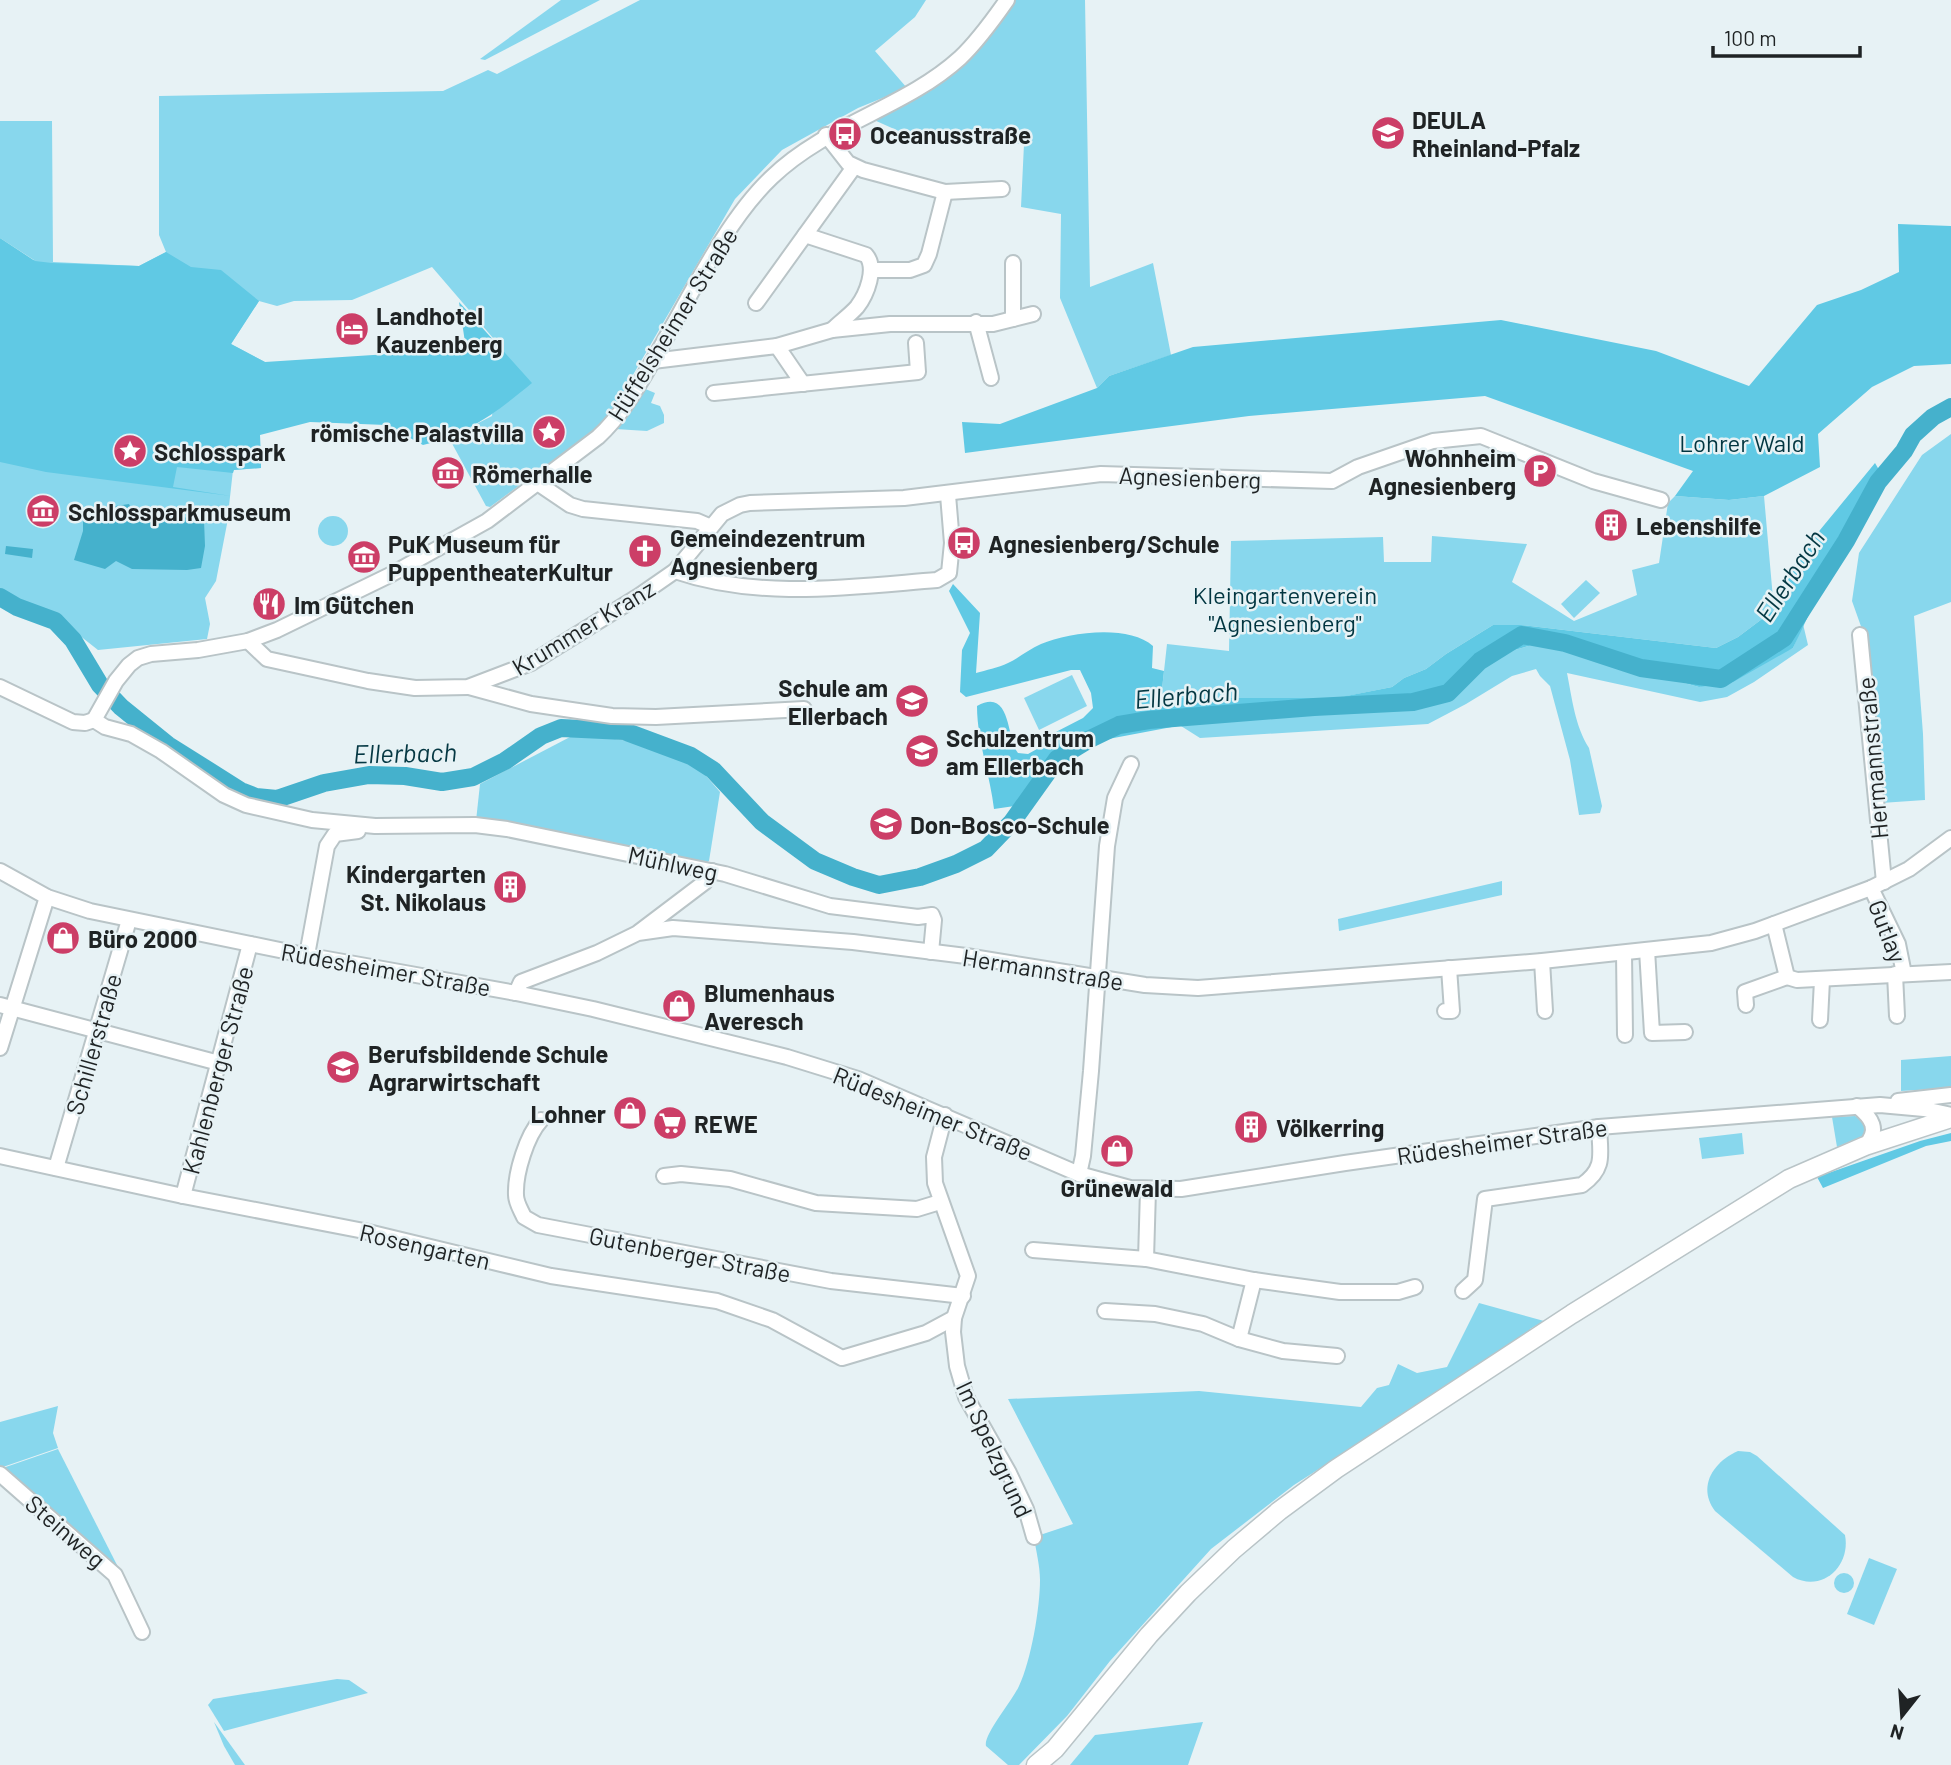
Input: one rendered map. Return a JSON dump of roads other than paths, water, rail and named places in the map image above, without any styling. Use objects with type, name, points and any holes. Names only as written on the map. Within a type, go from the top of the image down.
[{"type":"main road","points":[[1036,1765],[1055,1749],[1149,1635],[1188,1593],[1234,1549],[1298,1496],[1572,1314],[1778,1186],[1865,1146],[1951,1116]]},
{"type":"street","name":"Hüffelsheimer Straße","points":[[94,720],[116,681],[138,658],[248,641],[277,630],[379,580],[487,521],[609,427],[653,361],[713,257],[748,203],[781,169],[826,135],[940,73],[960,57],[1007,0]]},
{"type":"street","points":[[826,135],[854,167],[945,191],[1002,189]]},
{"type":"street","points":[[756,303],[854,167]]},
{"type":"street","points":[[871,270],[910,270],[924,265],[945,191]]},
{"type":"street","points":[[804,235],[866,255],[870,262],[871,270],[858,305],[832,330]]},
{"type":"street","points":[[1013,263],[1013,319]]},
{"type":"street","points":[[653,361],[778,346],[832,330],[890,324],[993,324],[1033,314]]},
{"type":"street","points":[[975,322],[991,378]]},
{"type":"street","points":[[714,393],[918,372],[916,343]]},
{"type":"street","points":[[778,346],[803,384]]},
{"type":"street","name":"Agnesienberg","points":[[676,571],[722,514],[750,503],[947,495],[1101,474],[1332,481],[1357,467],[1433,442],[1481,436],[1593,481],[1661,500]]},
{"type":"street","points":[[536,482],[570,505],[583,509],[696,521],[711,527]]},
{"type":"street","points":[[676,571],[698,579],[779,589],[821,589],[937,580],[949,573],[952,562],[947,495]]},
{"type":"street","name":"Krummer Kranz","points":[[248,641],[267,659],[368,681],[415,688],[468,687],[510,672],[550,653],[676,571]]},
{"type":"street","name":"Hermannstraße","points":[[1860,635],[1878,885]]},
{"type":"street","name":"Mühlweg","points":[[0,687],[73,722],[85,723],[94,720],[105,727],[131,734],[161,751],[224,795],[246,805],[312,820],[375,827],[475,825],[508,829],[712,871],[830,906],[918,918],[932,915],[934,920],[931,952]]},
{"type":"street","points":[[468,687],[531,704],[612,716],[656,717],[804,709]]},
{"type":"street","points":[[1079,1174],[1084,1144],[1107,846],[1117,790],[1131,764]]},
{"type":"street","name":"Mühlweg","points":[[307,955],[327,846],[335,834],[375,827]]},
{"type":"street","name":"Hermannstraße","points":[[638,933],[673,928],[853,942],[1145,985],[1198,988],[1542,961],[1711,943],[1774,924],[1878,885],[1909,869],[1951,838]]},
{"type":"street","name":"Rüdesheimer Straße","points":[[0,871],[47,897],[75,908],[307,955],[516,993],[787,1058],[858,1079],[1079,1174],[1116,1186],[1148,1190],[1181,1189],[1599,1127],[1880,1105],[1924,1109],[1951,1116]]},
{"type":"street","name":"Hermannstraße","points":[[516,993],[521,982],[597,953],[638,933],[697,888],[712,871]]},
{"type":"street","name":"Gutlay","points":[[1878,885],[1898,944],[1900,974],[1897,1016]]},
{"type":"street","points":[[0,1048],[7,1007],[47,897]]},
{"type":"street","name":"Schillerstraße","points":[[57,1168],[130,920]]},
{"type":"street","points":[[1774,924],[1787,977]]},
{"type":"street","name":"Kahlenberger Straße","points":[[183,1196],[250,944]]},
{"type":"street","points":[[1647,950],[1652,1033],[1685,1032]]},
{"type":"street","points":[[1624,953],[1625,1035]]},
{"type":"street","points":[[1542,961],[1545,1011]]},
{"type":"street","points":[[1446,1011],[1452,1011],[1449,968]]},
{"type":"street","name":"Gutlay","points":[[1746,1005],[1745,992],[1787,977],[1797,980],[1822,980],[1951,972]]},
{"type":"street","points":[[1820,1020],[1822,980]]},
{"type":"street","points":[[7,1007],[219,1063]]},
{"type":"street","name":"Rüdesheimer Straße","points":[[1880,1105],[1951,1095]]},
{"type":"street","points":[[1857,1106],[1873,1124],[1872,1135],[1865,1146]]},
{"type":"street","name":"Im Spelzgrund","points":[[945,1115],[933,1169],[940,1202],[966,1266],[967,1281],[954,1318],[954,1346],[961,1384],[973,1413],[1012,1479],[1026,1509],[1034,1537]]},
{"type":"street","name":"Gutenberger Straße","points":[[541,1120],[531,1130],[518,1176],[516,1194],[524,1217],[538,1225],[831,1281],[963,1296]]},
{"type":"street","points":[[1463,1291],[1475,1280],[1485,1199],[1582,1185],[1593,1177],[1600,1165],[1599,1127]]},
{"type":"street","name":"Rosengarten","points":[[0,1156],[183,1196],[364,1231],[551,1276],[717,1301],[772,1320],[842,1358],[926,1333],[954,1318]]},
{"type":"street","points":[[664,1176],[681,1174],[730,1180],[816,1203],[917,1209],[940,1202]]},
{"type":"street","points":[[1146,1259],[1148,1190]]},
{"type":"street","points":[[1033,1250],[1146,1259],[1340,1293],[1398,1292],[1415,1287]]},
{"type":"street","points":[[1239,1339],[1254,1280]]},
{"type":"street","points":[[1105,1311],[1156,1314],[1203,1324],[1239,1339],[1283,1351],[1337,1356]]},
{"type":"street","name":"Steinweg","points":[[0,1474],[115,1575],[142,1632]]},
{"type":"waterway","name":"Ellerbach","points":[[0,597],[17,607],[55,621],[73,640],[100,685],[121,707],[168,745],[241,791],[256,797],[277,799],[324,783],[369,775],[405,776],[442,782],[473,777],[505,761],[541,736],[561,728],[624,731],[691,756],[713,770],[762,822],[815,861],[879,885],[920,877],[986,849],[1012,822],[1057,759],[1119,725],[1149,720],[1314,707],[1413,702],[1448,693],[1480,661],[1522,635],[1565,643],[1641,668],[1721,679],[1784,638],[1846,541],[1878,482],[1904,451],[1913,435],[1933,417],[1951,407]]},
{"type":"place","name":"DEULA Rheinland-Pfalz","points":[[1388,133]]},
{"type":"place","name":"Oceanusstraße","points":[[845,134]]},
{"type":"place","name":"Landhotel Kauzenberg","points":[[352,329]]},
{"type":"place","name":"römische Palastvilla","points":[[549,432]]},
{"type":"place","name":"Schlosspark","points":[[130,451]]},
{"type":"place","name":"Wohnheim Agnesienberg","points":[[1540,471]]},
{"type":"place","name":"Römerhalle","points":[[448,473]]},
{"type":"place","name":"Schlossparkmuseum","points":[[43,511]]},
{"type":"place","name":"Lebenshilfe","points":[[1611,525]]},
{"type":"place","name":"Agnesienberg/Schule","points":[[964,543]]},
{"type":"place","name":"Gemeindezentrum Agnesienberg","points":[[645,551]]},
{"type":"place","name":"PuK Museum für PuppentheaterKultur","points":[[364,557]]},
{"type":"place","name":"Im Gütchen","points":[[269,604]]},
{"type":"place","name":"Schule am Ellerbach","points":[[912,701]]},
{"type":"place","name":"Schulzentrum am Ellerbach","points":[[922,751]]},
{"type":"place","name":"Don-Bosco-Schule","points":[[886,824]]},
{"type":"place","name":"Kindergarten St. Nikolaus","points":[[510,887]]},
{"type":"place","name":"Büro 2000","points":[[63,938]]},
{"type":"place","name":"Blumenhaus Averesch","points":[[679,1006]]},
{"type":"place","name":"Berufsbildende Schule Agrarwirtschaft","points":[[343,1067]]},
{"type":"place","name":"Lohner","points":[[630,1113]]},
{"type":"place","name":"REWE","points":[[670,1123]]},
{"type":"place","name":"Völkerring","points":[[1251,1127]]},
{"type":"place","name":"Grünewald","points":[[1117,1151]]},
{"type":"park label","name":"Lohrer Wald","points":[[1742,442]]},
{"type":"park label","name":"Kleingartenverein \"Agnesienberg\"","points":[[1285,608]]}]
